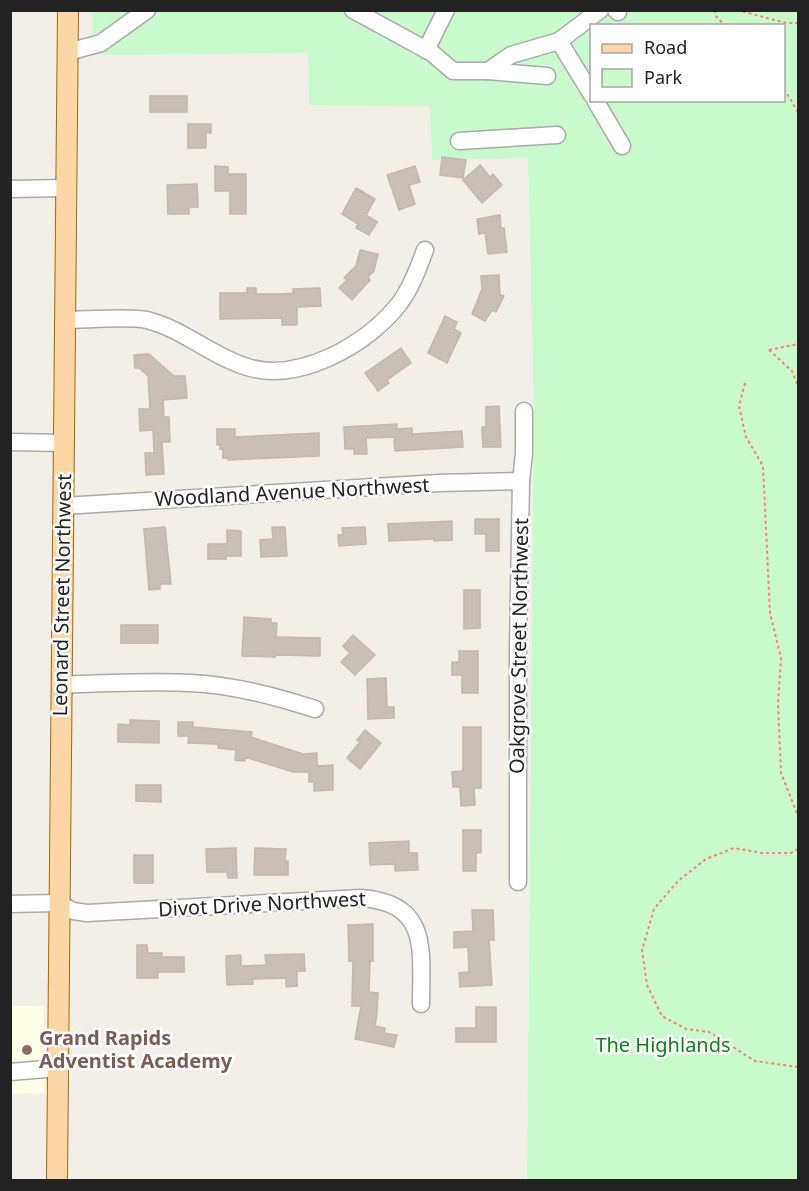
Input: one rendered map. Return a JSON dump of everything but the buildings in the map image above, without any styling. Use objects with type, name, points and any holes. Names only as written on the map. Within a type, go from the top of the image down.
[{"type":"main road","name":"Leonard Street Northwest","points":[[57,1180],[68,10]]},
{"type":"street","points":[[68,52],[101,43],[147,10]]},
{"type":"street","points":[[353,10],[429,52],[453,71],[488,71],[547,76]]},
{"type":"street","points":[[429,52],[447,10]]},
{"type":"street","points":[[488,71],[511,55],[559,41],[600,10]]},
{"type":"street","points":[[559,41],[590,93]]},
{"type":"street","points":[[596,102],[622,146]]},
{"type":"street","points":[[459,141],[557,135]]},
{"type":"street","points":[[10,189],[66,188]]},
{"type":"street","points":[[64,320],[143,319],[165,326],[223,357],[248,367],[278,372],[311,366],[341,352],[391,313],[408,290],[425,250]]},
{"type":"street","name":"Oakgrove Street Northwest","points":[[518,882],[518,647],[524,411]]},
{"type":"street","points":[[10,442],[64,443]]},
{"type":"street","name":"Woodland Avenue Northwest","points":[[63,506],[439,483],[521,481]]},
{"type":"street","points":[[61,685],[189,683],[220,686],[266,695],[315,709]]},
{"type":"street","name":"Divot Drive Northwest","points":[[58,903],[73,911],[87,913],[361,898],[381,900],[402,909],[417,930],[421,950],[421,1004]]},
{"type":"street","points":[[10,904],[58,903]]},
{"type":"street","points":[[10,1072],[58,1068]]},
{"type":"path","points":[[714,10],[715,15],[723,24]]},
{"type":"path","points":[[737,10],[786,23],[798,23]]},
{"type":"path","points":[[785,92],[798,112]]},
{"type":"path","points":[[798,344],[769,350],[792,371],[798,386]]},
{"type":"path","points":[[745,383],[739,406],[746,437],[764,466],[770,613],[782,658],[777,704],[782,773],[798,816]]},
{"type":"path","points":[[798,849],[791,853],[762,853],[734,848],[706,859],[678,881],[654,909],[642,950],[647,985],[662,1016],[686,1029],[709,1032],[755,1061],[798,1067]]},
{"type":"shaded area","name":"Grand Rapids Adventist Academy","points":[[10,1006],[44,1006],[45,1093],[11,1094]]},
{"type":"green space","name":"The Highlands","points":[[92,11],[798,11],[798,1180],[527,1180],[534,409],[528,158],[432,160],[430,106],[309,105],[308,53],[93,55]]},
{"type":"place","name":"Grand Rapids Adventist Academy","points":[[27,1050]]}]
